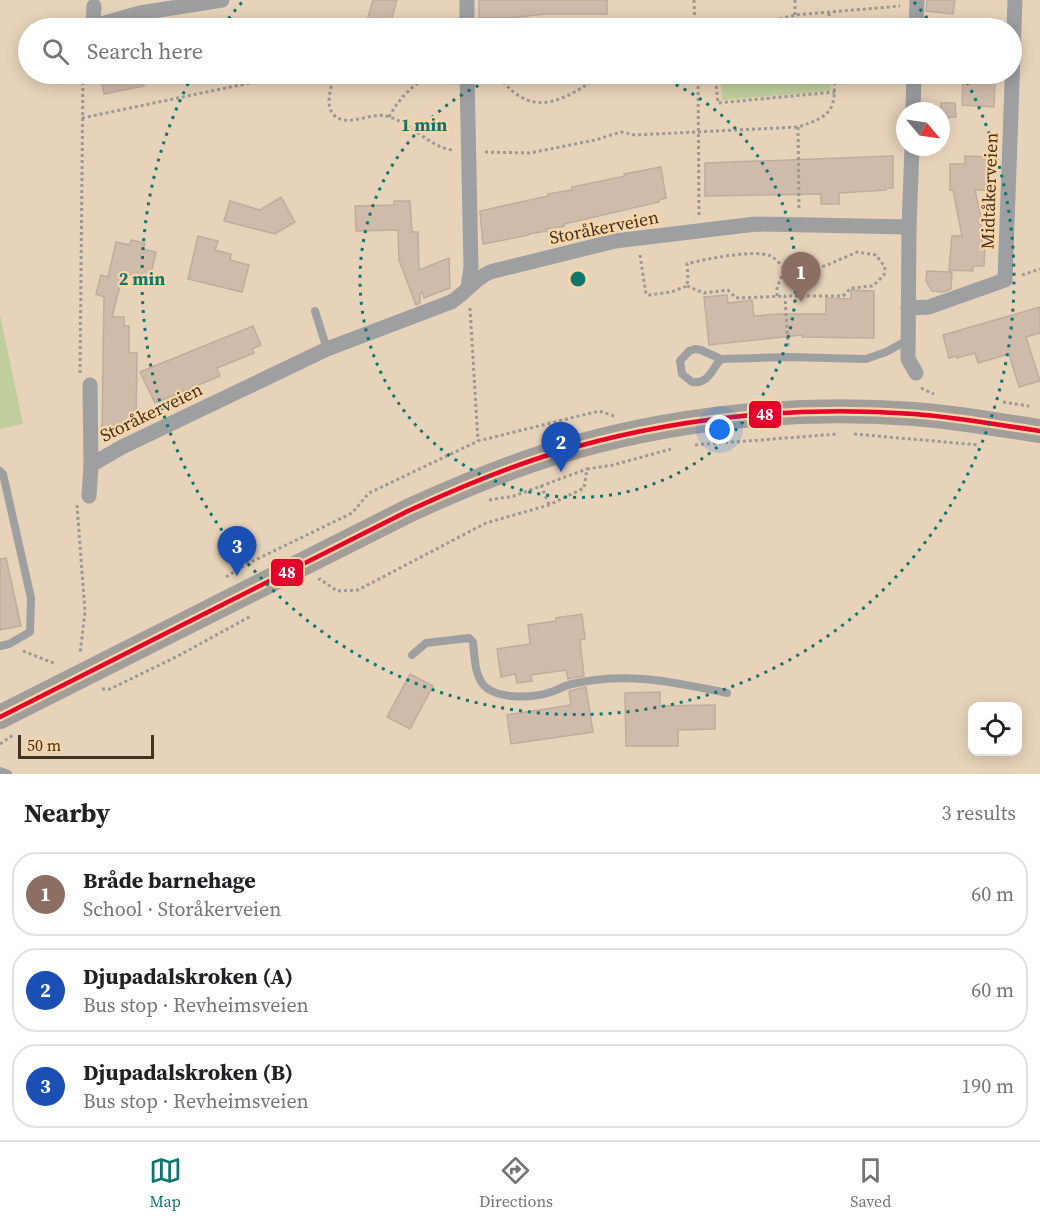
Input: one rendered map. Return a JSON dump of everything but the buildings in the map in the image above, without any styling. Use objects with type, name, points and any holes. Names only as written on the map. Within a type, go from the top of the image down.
[{"type":"main road","points":[[10,724],[408,511],[475,481],[555,453],[609,438],[688,423],[753,416],[831,412],[914,414],[1040,431]]},
{"type":"street","points":[[124,18],[193,3],[222,0]]},
{"type":"street","points":[[467,0],[467,18]]},
{"type":"street","name":"Midtåkerveien","points":[[1014,18],[1015,0]]},
{"type":"street","points":[[916,18],[917,2]]},
{"type":"street","points":[[92,18],[94,6]]},
{"type":"street","points":[[467,84],[471,267],[468,288]]},
{"type":"street","points":[[913,102],[914,84]]},
{"type":"street","name":"Midtåkerveien","points":[[908,308],[929,307],[1005,280],[1012,84]]},
{"type":"street","points":[[912,156],[908,358],[916,373]]},
{"type":"street","name":"Storåkerveien","points":[[91,465],[122,447],[327,349],[451,302],[461,296],[478,278],[490,272],[615,241],[756,224],[909,227]]},
{"type":"street","name":"Storåkerveien","points":[[82,496],[91,465],[85,383]]},
{"type":"lane","points":[[315,311],[327,349]]},
{"type":"lane","points":[[721,359],[710,377],[704,381],[692,382],[682,374],[680,361],[689,351],[701,350],[721,359],[789,357],[866,359],[886,352],[908,340]]},
{"type":"lane","points":[[0,471],[3,474],[31,598],[30,633],[0,646]]},
{"type":"lane","points":[[412,655],[426,643],[469,638],[473,642],[480,681],[488,689],[506,695],[541,695],[570,684],[609,677],[655,678],[727,693]]},
{"type":"lane","points":[[0,771],[8,774]]},
{"type":"path","points":[[694,0],[695,18]]},
{"type":"path","points":[[795,0],[795,15]]},
{"type":"path","points":[[783,18],[917,2]]},
{"type":"path","points":[[829,13],[829,18]]},
{"type":"path","points":[[83,84],[85,383]]},
{"type":"path","points":[[82,118],[245,84]]},
{"type":"path","points":[[331,84],[330,110],[334,116],[344,120],[372,116],[389,117],[441,148],[467,152],[530,153],[595,140],[621,132],[635,135],[798,127],[821,120],[835,98],[835,84]]},
{"type":"path","points":[[389,117],[400,99],[416,84]]},
{"type":"path","points":[[505,84],[521,98],[546,103],[557,100],[587,84]]},
{"type":"path","points":[[698,84],[699,231]]},
{"type":"path","points":[[716,84],[717,103],[835,92]]},
{"type":"path","points":[[798,127],[799,225]]},
{"type":"path","points":[[639,248],[646,294],[655,295],[687,286],[704,293],[728,290],[736,298],[843,296],[851,288],[873,286],[884,274],[885,267],[876,255],[866,252],[857,252],[825,266],[785,269],[771,256],[708,258],[687,264],[687,286]]},
{"type":"path","points":[[777,296],[777,287],[785,269]]},
{"type":"path","points":[[468,288],[478,441]]},
{"type":"path","points":[[785,296],[789,357]]},
{"type":"path","points":[[695,445],[845,434],[985,445]]},
{"type":"path","points":[[486,501],[514,496],[587,469],[613,465],[673,448]]},
{"type":"path","points":[[320,579],[337,591],[357,590],[486,523],[549,505],[584,488],[587,469]]},
{"type":"path","points":[[541,485],[549,505]]},
{"type":"path","points":[[79,656],[85,612],[82,496]]},
{"type":"path","points":[[310,584],[331,574]]},
{"type":"path","points":[[100,689],[110,689],[129,680],[252,615]]},
{"type":"path","points":[[9,644],[60,666]]},
{"type":"path","points":[[0,744],[10,724]]},
{"type":"green space","points":[[721,84],[830,84],[831,91],[722,100]]},
{"type":"green space","points":[[0,315],[23,424],[0,429]]},
{"type":"transit line","name":"48","points":[[0,717],[408,511],[518,465],[598,441],[687,423],[778,413],[824,411],[930,415],[1040,431]]},
{"type":"place","name":"Bråde barnehage","points":[[801,302]]},
{"type":"place","name":"Djupadalskroken (A)","points":[[561,472]]},
{"type":"place","name":"Djupadalskroken (B)","points":[[237,576]]}]
